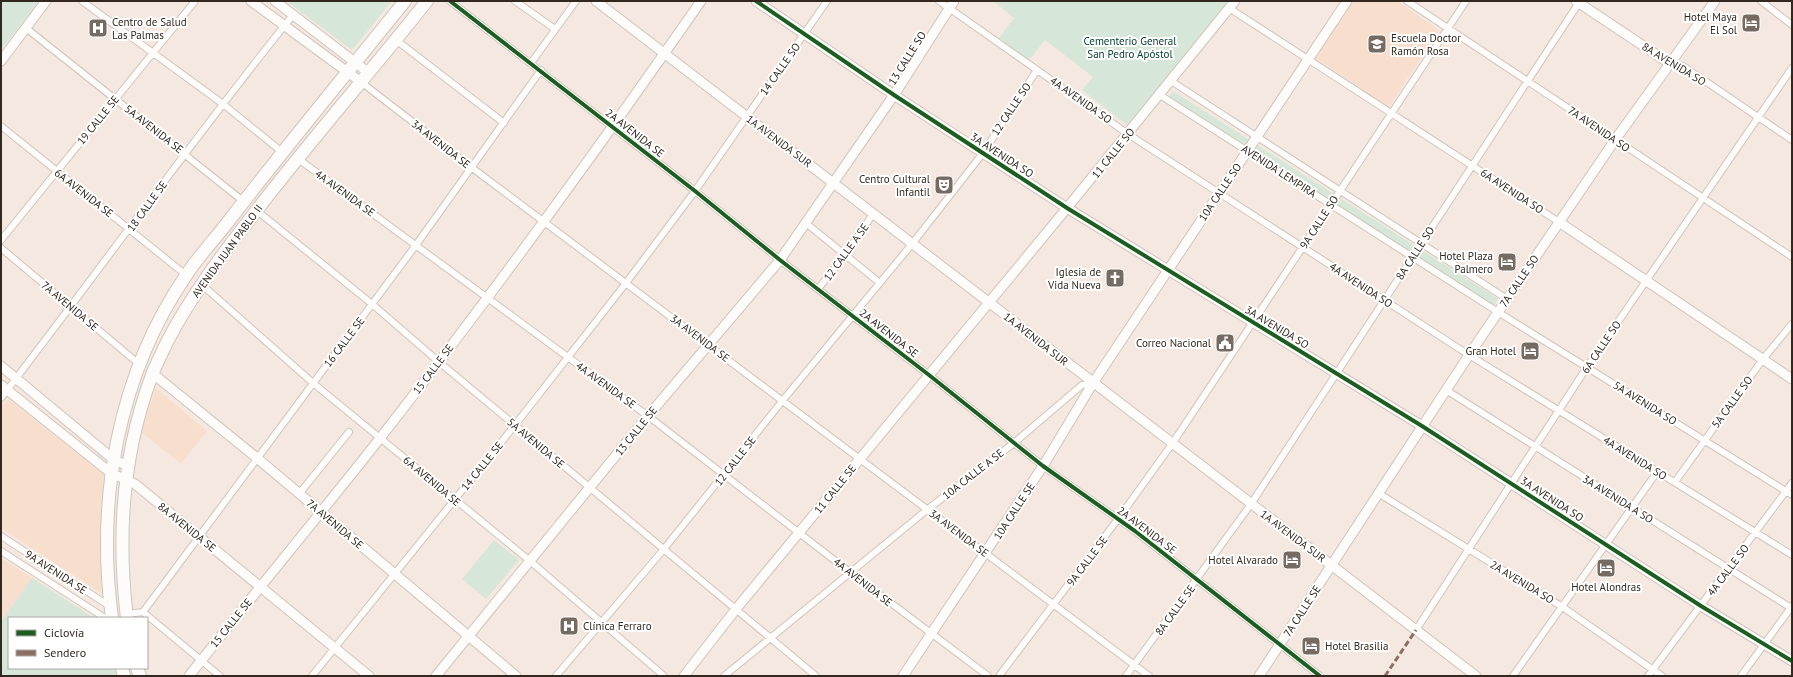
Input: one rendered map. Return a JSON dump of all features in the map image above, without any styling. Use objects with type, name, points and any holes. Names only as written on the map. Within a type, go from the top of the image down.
[{"type":"highway","name":"AVENIDA JUAN PABLO II","points":[[111,612],[106,540],[113,459],[126,398],[139,364],[161,316],[186,275],[243,201],[405,1]]},
{"type":"highway","name":"AVENIDA JUAN PABLO II","points":[[127,616],[122,568],[122,524],[126,480],[139,414],[152,373],[178,322],[201,284],[297,158],[369,73],[427,1]]},
{"type":"street","points":[[1,61],[46,1]]},
{"type":"street","points":[[82,1],[223,104],[282,152]]},
{"type":"street","name":"19 CALLE SE","points":[[1,240],[195,1]]},
{"type":"street","name":"3A AVENIDA SE","points":[[251,1],[348,72],[471,167],[1149,676]]},
{"type":"street","points":[[274,1],[369,73]]},
{"type":"street","name":"2A AVENIDA SE","points":[[450,1],[541,70],[1043,466],[1118,519],[1281,644],[1320,676]]},
{"type":"street","points":[[516,1],[555,29]]},
{"type":"street","points":[[531,63],[576,1]]},
{"type":"street","name":"1A AVENIDA SUR","points":[[596,1],[1476,676]]},
{"type":"street","name":"15 CALLE SE","points":[[189,676],[381,438],[439,362],[613,127],[701,1]]},
{"type":"street","name":"3A AVENIDA SO","points":[[756,1],[894,95],[1067,208],[1422,426],[1701,606],[1792,661]]},
{"type":"street","name":"14 CALLE SO","points":[[747,117],[827,1]]},
{"type":"street","name":"4A AVENIDA SO","points":[[939,1],[952,4],[1037,70],[1128,134],[1469,355],[1792,555]]},
{"type":"street","name":"10A CALLE SO","points":[[1093,383],[1347,1]]},
{"type":"street","name":"7A AVENIDA SO","points":[[1407,1],[1792,257]]},
{"type":"street","name":"9A CALLE SO","points":[[1172,444],[1466,1]]},
{"type":"street","name":"7A CALLE SO","points":[[1332,566],[1422,426],[1559,222],[1615,140],[1715,1]]},
{"type":"street","points":[[1761,1],[1792,25]]},
{"type":"street","name":"8A AVENIDA SO","points":[[1578,2],[1670,63],[1683,66],[1792,140]]},
{"type":"street","name":"8A CALLE SO","points":[[1251,504],[1578,2]]},
{"type":"street","name":"13 CALLE SO","points":[[833,183],[894,95],[952,4]]},
{"type":"street","name":"6A AVENIDA SO","points":[[1232,5],[1308,59],[1559,222],[1792,378]]},
{"type":"street","name":"11 CALLE SO","points":[[988,302],[1128,134],[1232,5]]},
{"type":"street","name":"18 CALLE SE","points":[[1,398],[4,387],[16,379],[223,104],[293,15]]},
{"type":"street","name":"5A AVENIDA SE","points":[[26,28],[243,201]]},
{"type":"street","points":[[396,40],[504,123]]},
{"type":"street","name":"6A CALLE SO","points":[[1416,630],[1587,367],[1792,68]]},
{"type":"street","name":"16 CALLE SE","points":[[143,612],[416,245],[541,70]]},
{"type":"street","name":"12 CALLE SO","points":[[912,244],[983,153],[1037,70]]},
{"type":"street","name":"AVENIDA LEMPIRA","points":[[1171,81],[1507,299]]},
{"type":"street","name":"AVENIDA LEMPIRA","points":[[1160,95],[1498,312]]},
{"type":"street","name":"14 CALLE SE","points":[[312,676],[568,358],[695,191],[747,117]]},
{"type":"street","name":"6A AVENIDA SE","points":[[1,126],[56,172],[130,229],[186,275]]},
{"type":"street","name":"4A AVENIDA SE","points":[[297,158],[648,416],[725,474],[931,635],[988,676]]},
{"type":"street","name":"13 CALLE SE","points":[[436,676],[648,416],[780,260],[807,224],[833,183]]},
{"type":"street","name":"5A AVENIDA SE","points":[[256,210],[372,304],[439,362],[816,676]]},
{"type":"street","name":"12 CALLE A SE","points":[[818,290],[846,254],[873,214]]},
{"type":"street","points":[[807,224],[880,283]]},
{"type":"street","name":"12 CALLE SE","points":[[556,676],[664,549],[783,400],[912,244]]},
{"type":"street","name":"7A AVENIDA SE","points":[[1,248],[139,364]]},
{"type":"street","name":"6A AVENIDA SE","points":[[201,284],[314,383],[530,561],[601,624],[664,676]]},
{"type":"street","name":"11 CALLE SE","points":[[684,676],[736,609],[988,302]]},
{"type":"street","name":"5A AVENIDA SO","points":[[1498,312],[1792,495]]},
{"type":"street","name":"5A CALLE SO","points":[[1675,482],[1763,359],[1792,324]]},
{"type":"street","points":[[1,366],[113,459],[128,466]]},
{"type":"street","name":"7A AVENIDA SE","points":[[152,373],[257,458],[516,676]]},
{"type":"street","name":"10A CALLE A SE","points":[[724,676],[928,509],[1014,443],[1082,385],[1093,383]]},
{"type":"street","name":"10A CALLE SE","points":[[903,676],[1043,466],[1093,383]]},
{"type":"street","name":"8A AVENIDA SE","points":[[4,387],[111,473],[135,484],[369,676]]},
{"type":"street","name":"3A AVENIDA A SO","points":[[1446,390],[1791,607]]},
{"type":"street","points":[[299,494],[349,432]]},
{"type":"street","name":"9A CALLE SE","points":[[999,676],[1118,519],[1172,444]]},
{"type":"street","points":[[1512,676],[1657,472]]},
{"type":"street","name":"4A CALLE SO","points":[[1648,676],[1792,483]]},
{"type":"street","name":"2A AVENIDA SO","points":[[1378,493],[1561,606],[1662,676]]},
{"type":"street","name":"8A CALLE SE","points":[[1126,676],[1251,504]]},
{"type":"street","name":"9A AVENIDA SE","points":[[1,536],[111,612]]},
{"type":"street","name":"9A AVENIDA SE","points":[[1,551],[103,617]]},
{"type":"street","name":"7A CALLE SE","points":[[1259,676],[1332,566]]},
{"type":"street","points":[[1741,676],[1791,607]]},
{"type":"street","points":[[127,616],[143,612],[220,676]]},
{"type":"shaded area","name":"Escuela Doctor Ramón Rosa","points":[[1352,1],[1397,1],[1439,30],[1389,107],[1314,57]]},
{"type":"shaded area","points":[[156,388],[207,431],[181,464],[141,432]]},
{"type":"shaded area","points":[[8,399],[106,476],[100,548],[102,594],[1,528],[1,408]]},
{"type":"shaded area","points":[[1,558],[32,578],[1,621]]},
{"type":"green space","points":[[1,1],[39,1],[1,50]]},
{"type":"green space","points":[[286,1],[392,1],[352,50]]},
{"type":"green space","name":"Cementerio General San Pedro Apóstol","points":[[993,1],[1229,1],[1127,125],[1082,90],[1093,77],[1045,40],[1029,60],[999,38],[1014,18]]},
{"type":"green space","points":[[1173,91],[1498,299],[1493,307],[1168,99]]},
{"type":"green space","points":[[494,540],[519,560],[486,599],[462,579]]},
{"type":"green space","points":[[32,578],[92,617],[8,617],[8,669],[115,669],[117,676],[1,676],[1,621]]},
{"type":"marked path","points":[[1385,676],[1416,630]]},
{"type":"cycle path","points":[[450,1],[695,191],[780,260],[929,375],[1043,466],[1135,531],[1320,676]]},
{"type":"cycle path","points":[[756,1],[894,95],[1067,208],[1422,426],[1701,606],[1792,661]]},
{"type":"place","name":"Hotel Maya El Sol","points":[[1751,23]]},
{"type":"place","name":"Centro de Salud Las Palmas","points":[[98,28]]},
{"type":"place","name":"Escuela Doctor Ramón Rosa","points":[[1377,44]]},
{"type":"place","name":"Centro Cultural Infantil","points":[[944,185]]},
{"type":"place","name":"Hotel Plaza Palmero","points":[[1507,262]]},
{"type":"place","name":"Iglesia de Vida Nueva","points":[[1115,278]]},
{"type":"place","name":"Correo Nacional","points":[[1225,343]]},
{"type":"place","name":"Gran Hotel","points":[[1530,351]]},
{"type":"place","name":"Hotel Alvarado","points":[[1292,560]]},
{"type":"place","name":"Hotel Alondras","points":[[1606,568]]},
{"type":"place","name":"Clínica Ferraro","points":[[569,626]]},
{"type":"place","name":"Hotel Brasilia","points":[[1311,646]]}]
